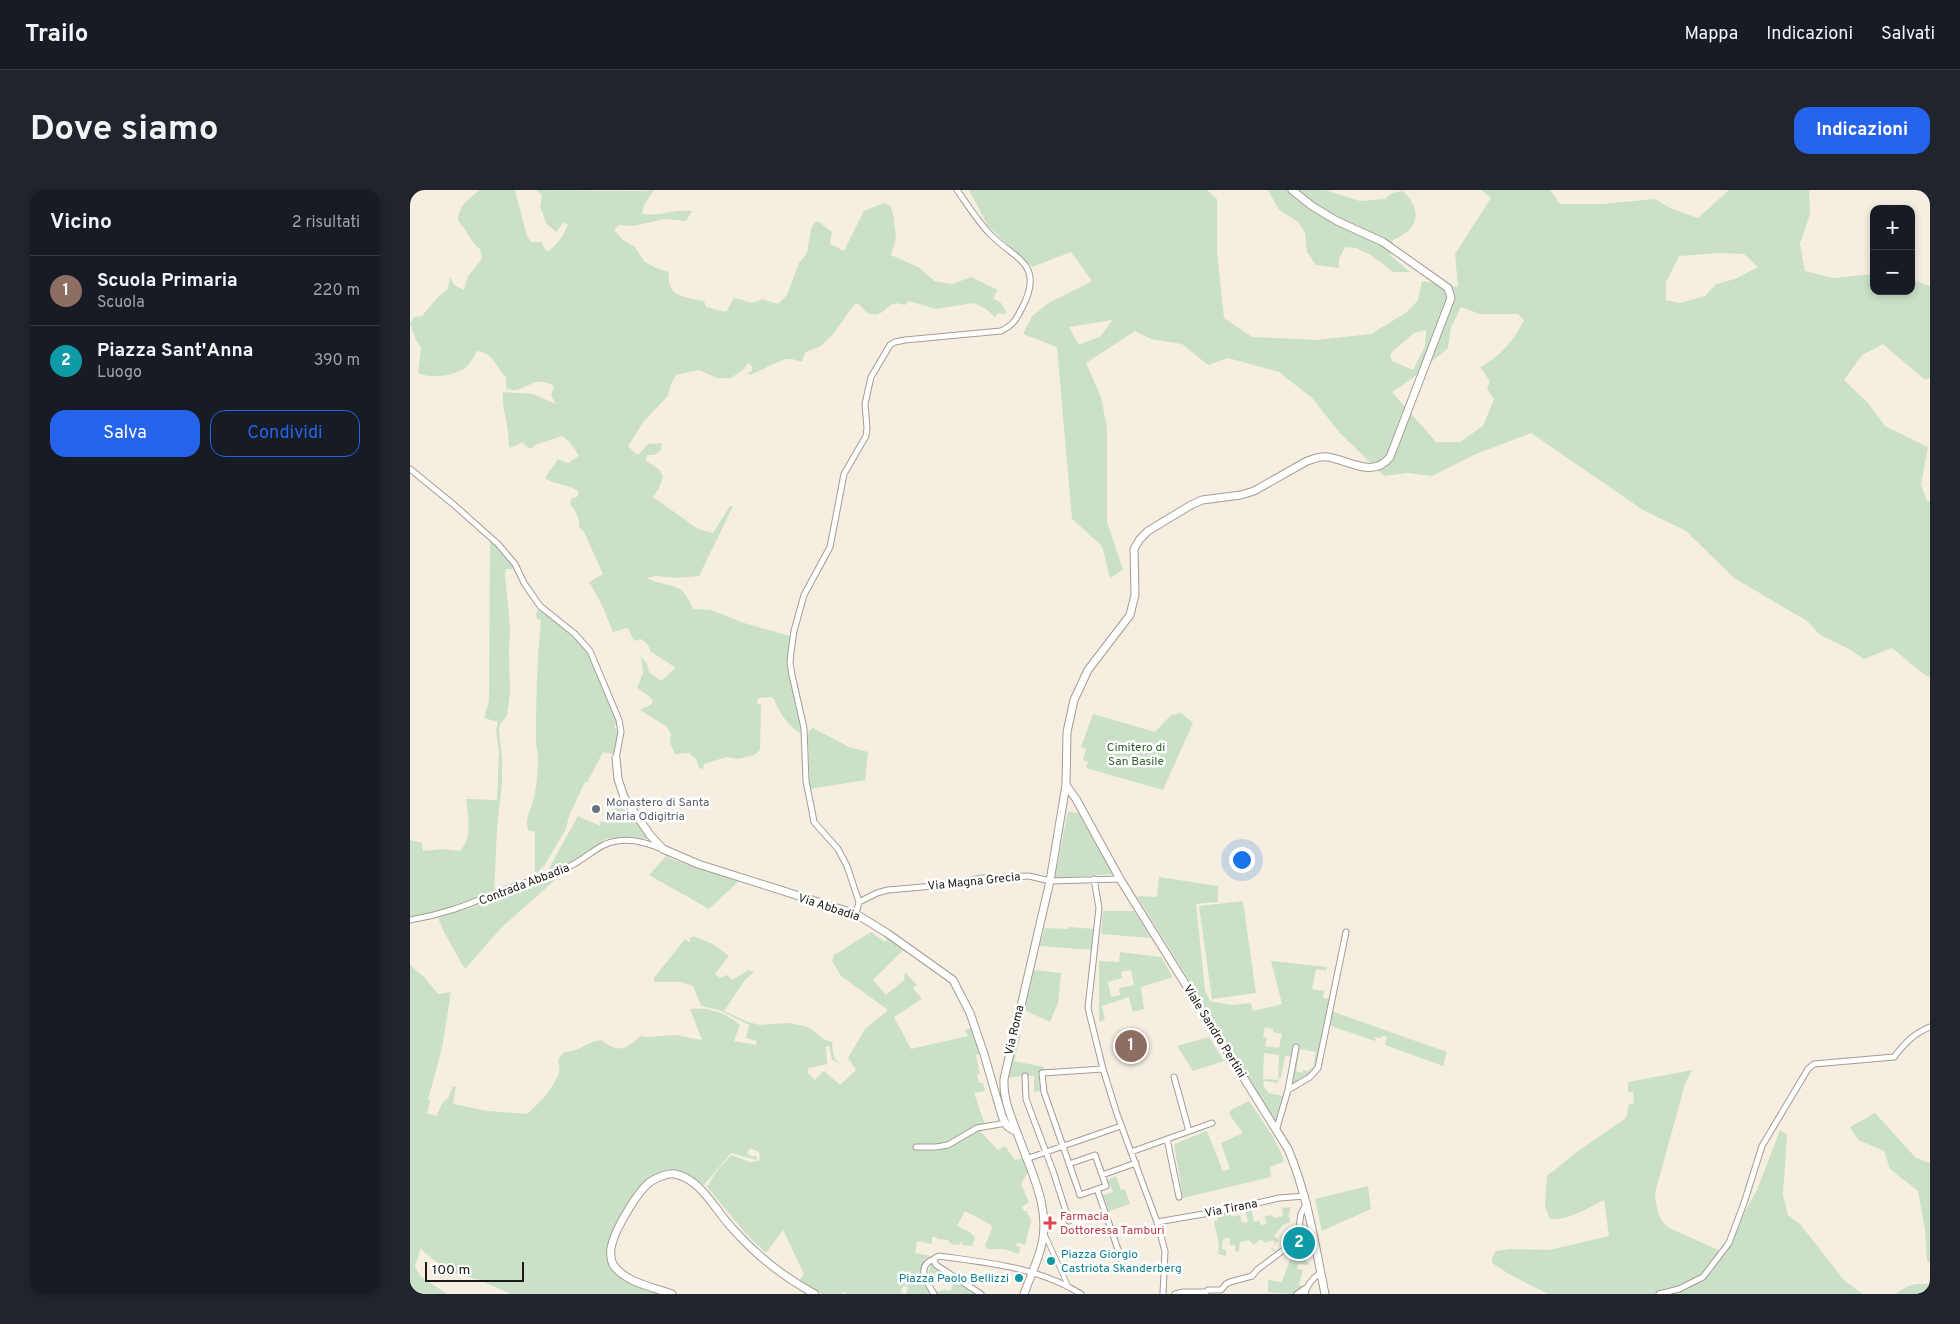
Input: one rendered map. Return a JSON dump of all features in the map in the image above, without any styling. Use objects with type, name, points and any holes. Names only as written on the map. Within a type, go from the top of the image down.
[{"type":"street","points":[[856,914],[859,902],[849,873],[838,849],[813,818],[806,781],[804,728],[792,675],[791,652],[794,631],[804,595],[830,547],[844,474],[866,436],[865,404],[867,393],[871,377],[885,352],[895,342],[905,340],[1002,331],[1013,325],[1026,300],[1031,279],[1028,270],[1014,253],[990,234],[957,190]]},
{"type":"street","name":"Via Roma","points":[[1024,1294],[1041,1250],[1044,1232],[1043,1206],[1006,1101],[1004,1079],[1050,881],[1066,785],[1067,732],[1074,700],[1088,670],[1130,615],[1134,595],[1134,549],[1148,531],[1202,500],[1240,495],[1254,491],[1308,461],[1326,457],[1368,468],[1384,464],[1390,457],[1449,308],[1451,298],[1448,288],[1383,242],[1337,221],[1312,206],[1292,190]]},
{"type":"street","points":[[410,469],[498,544],[515,564],[524,583],[540,606],[575,634],[590,651],[619,720],[621,732],[616,758]]},
{"type":"street","name":"Via Abbadia","points":[[616,758],[616,773],[622,791],[650,834],[663,849],[675,856],[698,864],[856,914],[887,933],[953,980],[970,1013],[1006,1124]]},
{"type":"street","name":"Viale Sandro Pertini","points":[[1066,785],[1076,799],[1120,879],[1294,1162],[1306,1199],[1325,1294]]},
{"type":"street","name":"Contrada Abbadia","points":[[410,920],[435,916],[470,905],[494,894],[568,867],[606,844],[618,840],[629,840],[663,849]]},
{"type":"street","name":"Via Magna Grecia","points":[[859,902],[888,890],[945,885],[982,878],[1029,876],[1050,881],[1120,879]]},
{"type":"street","points":[[1094,880],[1099,908],[1088,1008],[1103,1069],[1121,1126],[1158,1222],[1165,1252],[1163,1294]]},
{"type":"street","points":[[1288,1090],[1310,1077],[1318,1068],[1346,932]]},
{"type":"street","points":[[1659,1294],[1679,1289],[1703,1277],[1729,1243],[1762,1146],[1808,1069],[1814,1064],[1894,1057],[1904,1043],[1920,1031],[1930,1027]]},
{"type":"street","points":[[1276,1131],[1288,1090],[1296,1046]]},
{"type":"street","points":[[1069,1164],[1096,1155],[1106,1186],[1080,1195],[1069,1164],[1063,1147],[1044,1092],[1042,1073],[1103,1069]]},
{"type":"street","points":[[1025,1076],[1026,1099],[1069,1221]]},
{"type":"street","points":[[1174,1077],[1189,1131]]},
{"type":"street","points":[[1131,1152],[1212,1123]]},
{"type":"street","points":[[916,1148],[936,1148],[948,1145],[977,1128],[1006,1124],[1013,1130],[1016,1130]]},
{"type":"street","points":[[1026,1159],[1121,1126]]},
{"type":"street","points":[[1167,1139],[1179,1197]]},
{"type":"street","points":[[1102,1175],[1136,1163]]},
{"type":"street","points":[[672,1294],[628,1278],[613,1264],[611,1255],[616,1232],[637,1198],[649,1183],[659,1177],[673,1174],[688,1179],[698,1186],[731,1228],[778,1272],[815,1294]]},
{"type":"street","points":[[1097,1189],[1122,1261]]},
{"type":"street","name":"Via Tirana","points":[[1158,1222],[1227,1210],[1278,1198],[1306,1199]]},
{"type":"street","points":[[1176,1294],[1182,1292],[1206,1293],[1208,1290],[1222,1292],[1226,1284],[1252,1276],[1258,1269],[1297,1240],[1300,1231],[1301,1214],[1306,1199]]},
{"type":"street","points":[[1044,1232],[1068,1286],[1066,1294]]},
{"type":"street","points":[[934,1294],[923,1276],[923,1269],[926,1264],[939,1256],[1032,1272],[1068,1286],[1081,1294]]},
{"type":"street","points":[[934,1259],[936,1265],[981,1294]]},
{"type":"street","points":[[1297,1294],[1306,1291],[1313,1278],[1320,1273]]},
{"type":"green space","points":[[480,190],[515,190],[527,236],[531,242],[541,242],[547,252],[554,247],[568,225],[564,222],[556,232],[546,223],[540,207],[542,195],[536,190],[654,190],[644,205],[642,214],[692,211],[686,221],[664,219],[633,226],[619,225],[614,230],[623,240],[635,247],[644,261],[669,272],[671,287],[678,294],[704,301],[706,307],[726,312],[734,298],[750,302],[762,299],[778,304],[787,295],[799,263],[807,253],[811,229],[815,222],[819,222],[832,232],[830,244],[844,251],[864,211],[884,203],[890,206],[893,213],[896,238],[891,255],[920,268],[934,281],[952,284],[971,277],[998,290],[993,298],[1001,303],[1006,312],[1004,314],[998,313],[995,317],[986,309],[974,303],[936,309],[909,301],[905,305],[894,303],[877,315],[868,313],[856,303],[828,340],[821,346],[805,353],[802,362],[786,359],[749,375],[748,373],[752,371],[752,366],[748,363],[744,369],[731,378],[717,378],[699,370],[676,375],[668,396],[644,421],[628,446],[636,454],[639,454],[648,444],[662,443],[661,450],[654,455],[648,455],[645,460],[660,470],[663,477],[653,497],[698,529],[713,533],[730,506],[733,506],[699,576],[677,578],[656,576],[647,578],[679,589],[689,599],[693,609],[711,610],[744,623],[790,636],[787,665],[802,734],[785,719],[774,699],[771,697],[758,698],[757,704],[761,704],[760,750],[754,755],[738,759],[726,757],[704,764],[703,769],[699,768],[696,759],[689,753],[675,754],[670,743],[671,734],[667,727],[640,710],[652,704],[653,701],[637,688],[643,673],[641,656],[647,664],[649,672],[661,681],[676,668],[650,651],[649,646],[641,639],[634,641],[628,628],[613,632],[601,603],[589,582],[603,574],[584,532],[579,527],[577,514],[570,504],[572,498],[577,497],[579,492],[571,487],[549,481],[545,478],[558,459],[568,463],[579,456],[570,442],[562,436],[535,445],[531,449],[523,442],[510,448],[509,446],[503,392],[533,394],[556,404],[551,396],[554,386],[546,382],[539,382],[518,390],[506,388],[506,377],[494,361],[488,355],[477,351],[469,364],[457,372],[434,376],[418,373],[421,348],[410,324],[414,317],[422,316],[437,298],[448,289],[450,277],[454,285],[464,290],[468,276],[482,259],[480,249],[458,221],[462,207],[468,199]]},
{"type":"green space","points":[[969,190],[1207,190],[1217,199],[1217,251],[1224,318],[1252,337],[1317,340],[1371,334],[1407,312],[1418,300],[1422,281],[1458,287],[1455,254],[1491,198],[1481,190],[1550,190],[1560,204],[1602,204],[1655,199],[1670,208],[1698,218],[1729,190],[1809,190],[1810,214],[1800,244],[1805,271],[1833,278],[1870,274],[1870,295],[1915,295],[1915,280],[1930,286],[1930,378],[1925,380],[1883,344],[1862,355],[1844,380],[1868,403],[1885,426],[1928,447],[1921,485],[1927,501],[1930,501],[1930,677],[1922,673],[1892,648],[1864,659],[1849,649],[1820,635],[1807,621],[1734,578],[1686,531],[1643,510],[1531,433],[1476,454],[1432,476],[1407,473],[1384,476],[1340,433],[1312,398],[1279,372],[1228,358],[1208,365],[1182,344],[1151,339],[1135,331],[1086,363],[1101,397],[1107,428],[1107,522],[1123,570],[1110,578],[1102,546],[1072,519],[1057,347],[1023,334],[1032,316],[1050,302],[1092,281],[1071,252],[1032,267],[988,226]],"holes":[[[1720,253],[1744,254],[1758,267],[1735,279],[1716,284],[1705,296],[1680,303],[1666,300],[1666,282],[1679,256]],[[1461,307],[1480,314],[1518,314],[1524,320],[1506,347],[1480,367],[1490,381],[1487,389],[1494,399],[1483,426],[1460,442],[1436,442],[1392,392],[1410,380],[1448,348],[1451,327]],[[1112,320],[1101,336],[1079,345],[1069,327]],[[1426,330],[1425,346],[1413,370],[1392,361],[1390,354],[1414,333]]]},
{"type":"green space","points":[[1268,190],[1325,190],[1360,201],[1385,199],[1392,193],[1403,191],[1414,206],[1415,219],[1408,231],[1393,240],[1390,255],[1410,272],[1393,272],[1371,255],[1356,248],[1345,247],[1339,259],[1339,268],[1316,265],[1307,252],[1305,232],[1297,221],[1279,210]]},
{"type":"green space","points":[[490,537],[510,558],[518,571],[516,569],[506,569],[505,575],[510,626],[510,692],[507,715],[500,725],[499,731],[502,783],[497,828],[494,894],[456,908],[410,918],[410,840],[422,843],[423,851],[443,849],[460,851],[467,839],[468,833],[466,799],[497,800],[499,752],[496,730],[498,722],[484,718],[489,701]]},
{"type":"green space","points":[[520,575],[541,609],[587,648],[618,718],[614,727],[618,731],[615,753],[603,752],[587,783],[585,782],[569,816],[566,829],[544,866],[540,869],[541,874],[535,877],[535,832],[528,830],[527,822],[535,793],[538,766],[536,709],[541,620],[537,619],[536,613],[539,608],[531,599]]},
{"type":"green space","name":"Cimitero di San Basile","points":[[1181,713],[1193,723],[1163,790],[1086,768],[1088,762],[1083,760],[1086,749],[1081,747],[1093,714],[1155,732],[1171,715]]},
{"type":"green space","points":[[813,728],[849,747],[868,752],[865,780],[810,789],[808,736],[809,731]]},
{"type":"green space","points":[[614,803],[639,823],[646,833],[647,839],[624,837],[605,839],[570,863],[548,870],[578,816],[600,826],[601,821],[605,822]]},
{"type":"green space","points":[[1069,812],[1077,813],[1086,822],[1116,874],[1055,878]]},
{"type":"green space","points":[[666,856],[676,861],[740,880],[709,909],[649,875]]},
{"type":"green space","points":[[564,872],[501,928],[466,968],[463,966],[438,918],[476,906]]},
{"type":"green space","points":[[1159,877],[1218,886],[1218,902],[1196,904],[1205,990],[1210,1001],[1232,1005],[1251,1003],[1253,1011],[1282,1004],[1271,961],[1327,967],[1326,971],[1316,969],[1312,989],[1324,991],[1323,998],[1329,999],[1316,1065],[1307,1076],[1287,1089],[1277,1123],[1137,896],[1157,897]],"holes":[[[1265,1027],[1273,1029],[1273,1032],[1282,1034],[1279,1048],[1265,1046],[1267,1038],[1263,1037]],[[1300,1049],[1316,1052],[1313,1067],[1308,1071],[1303,1070],[1303,1073],[1296,1071]],[[1264,1053],[1279,1055],[1278,1080],[1263,1079]],[[1285,1056],[1292,1057],[1283,1096],[1269,1093],[1263,1086],[1264,1081],[1278,1083],[1279,1077],[1281,1078]]]},
{"type":"green space","points":[[1243,901],[1256,993],[1212,999],[1199,906]]},
{"type":"green space","points":[[1103,911],[1134,911],[1151,938],[1101,934]]},
{"type":"green space","points":[[1069,927],[1094,929],[1092,950],[1039,946],[1045,928],[1069,929]]},
{"type":"green space","points":[[871,932],[885,942],[888,938],[903,950],[873,980],[886,995],[904,980],[905,972],[917,985],[913,988],[922,999],[894,1017],[911,1049],[968,1036],[965,1030],[973,1027],[984,1059],[982,1060],[980,1054],[976,1055],[980,1074],[977,1074],[979,1083],[983,1083],[985,1091],[974,1093],[985,1124],[978,1129],[998,1150],[1005,1146],[1015,1160],[1022,1158],[1028,1172],[1021,1184],[1029,1202],[1022,1207],[1024,1211],[1027,1211],[1031,1221],[1025,1245],[1017,1242],[1016,1246],[1020,1247],[1019,1254],[1004,1249],[987,1249],[985,1245],[992,1228],[991,1225],[965,1211],[957,1226],[970,1232],[975,1238],[972,1246],[962,1245],[963,1242],[959,1245],[951,1244],[948,1240],[937,1239],[937,1237],[932,1237],[932,1244],[917,1241],[915,1253],[931,1256],[925,1270],[932,1294],[906,1294],[847,1294],[843,1292],[841,1294],[822,1294],[798,1282],[804,1274],[783,1230],[766,1253],[746,1234],[707,1187],[716,1172],[731,1155],[750,1162],[758,1161],[760,1158],[759,1152],[750,1148],[747,1153],[751,1156],[757,1156],[756,1160],[731,1153],[704,1185],[687,1175],[677,1174],[662,1177],[645,1188],[611,1238],[611,1267],[616,1273],[626,1281],[662,1294],[511,1294],[479,1280],[450,1272],[421,1248],[415,1266],[420,1276],[447,1294],[410,1294],[410,965],[424,977],[438,994],[451,992],[442,1048],[428,1100],[430,1101],[427,1113],[436,1116],[443,1102],[448,1098],[453,1086],[456,1087],[453,1104],[488,1111],[527,1114],[549,1091],[559,1072],[559,1058],[565,1052],[570,1052],[601,1040],[613,1047],[622,1048],[641,1036],[676,1035],[702,1040],[690,1009],[710,1010],[729,1017],[740,1025],[734,1041],[756,1045],[757,1041],[746,1038],[749,1025],[719,1010],[701,1006],[693,986],[681,982],[654,982],[654,978],[685,939],[689,942],[691,941],[688,937],[691,938],[693,936],[713,944],[729,956],[715,974],[720,978],[727,975],[732,980],[749,970],[754,972],[745,980],[724,1011],[748,1022],[760,1025],[788,1023],[805,1026],[823,1039],[832,1042],[834,1057],[841,1064],[832,1060],[829,1046],[826,1046],[827,1064],[809,1068],[807,1072],[815,1080],[824,1071],[840,1085],[856,1070],[848,1058],[865,1029],[888,1010],[841,976],[832,961],[834,955]],"holes":[[[903,1286],[908,1287],[906,1294],[901,1293]]]},
{"type":"green space","points":[[1120,952],[1161,957],[1173,977],[1141,987],[1144,1009],[1133,1012],[1129,997],[1102,1006],[1105,1020],[1099,1022],[1099,961],[1119,962]],"holes":[[[1131,970],[1134,985],[1119,988],[1120,995],[1111,997],[1108,982],[1122,978],[1121,972]]]},
{"type":"green space","points":[[1034,970],[1061,973],[1058,1003],[1050,1022],[1024,1010]]},
{"type":"green space","points":[[1331,1011],[1447,1052],[1443,1066],[1385,1045],[1387,1037],[1375,1037],[1376,1041],[1328,1025]]},
{"type":"green space","points":[[1017,1032],[1021,1035],[1014,1061],[1044,1067],[1045,1070],[1039,1071],[1041,1091],[1034,1092],[1034,1076],[1027,1075],[1008,1078],[1007,1072]]},
{"type":"green space","points":[[1209,1037],[1224,1061],[1193,1071],[1177,1046]]},
{"type":"green space","points":[[1692,1070],[1685,1084],[1655,1193],[1657,1208],[1665,1225],[1723,1252],[1757,1190],[1780,1130],[1787,1135],[1783,1195],[1788,1215],[1800,1224],[1843,1279],[1862,1294],[1548,1294],[1492,1263],[1492,1258],[1496,1251],[1510,1249],[1549,1250],[1609,1236],[1604,1200],[1571,1216],[1550,1219],[1545,1206],[1547,1176],[1578,1151],[1626,1118],[1629,1104],[1634,1104],[1633,1092],[1628,1092],[1628,1082]]},
{"type":"green space","points":[[1249,1101],[1272,1135],[1284,1159],[1283,1162],[1270,1167],[1271,1177],[1183,1198],[1174,1144],[1207,1131],[1223,1171],[1230,1169],[1221,1143],[1243,1133],[1229,1114],[1231,1110]]},
{"type":"green space","points":[[1875,1113],[1916,1158],[1930,1163],[1930,1263],[1927,1261],[1925,1230],[1918,1191],[1890,1169],[1884,1151],[1858,1140],[1850,1127]]},
{"type":"green space","points":[[1116,1176],[1121,1190],[1125,1189],[1130,1204],[1109,1211],[1103,1195],[1113,1192],[1108,1181]]},
{"type":"green space","points":[[1368,1186],[1371,1209],[1322,1231],[1315,1199]]},
{"type":"green space","points":[[1251,1207],[1254,1222],[1259,1221],[1261,1225],[1266,1224],[1265,1216],[1273,1215],[1274,1218],[1283,1216],[1282,1208],[1291,1207],[1288,1217],[1290,1217],[1290,1222],[1283,1225],[1274,1236],[1279,1240],[1272,1248],[1277,1252],[1275,1253],[1271,1249],[1275,1243],[1273,1240],[1265,1243],[1261,1239],[1254,1245],[1249,1240],[1240,1242],[1239,1252],[1235,1251],[1235,1245],[1230,1245],[1230,1238],[1223,1239],[1222,1249],[1226,1250],[1226,1256],[1218,1254],[1219,1245],[1214,1221],[1218,1220],[1216,1214],[1230,1212],[1231,1217],[1240,1215],[1242,1223],[1248,1222],[1245,1208]]},
{"type":"green space","points":[[1292,1254],[1308,1262],[1309,1265],[1298,1264],[1297,1269],[1303,1270],[1299,1285],[1304,1287],[1292,1294],[1268,1292],[1268,1280],[1282,1282]]},
{"type":"green space","points":[[931,1264],[975,1294],[936,1294],[935,1292],[951,1291],[953,1282],[929,1275]]},
{"type":"green space","points":[[1930,1284],[1930,1294],[1895,1294],[1908,1286]]},
{"type":"place","name":"Monastero di Santa Maria Odigitria","points":[[596,809]]},
{"type":"place","name":"Scuola Primaria","points":[[1131,1046]]},
{"type":"place","name":"Farmacia Dottoressa Tamburi","points":[[1050,1223]]},
{"type":"place","name":"Piazza Sant'Anna","points":[[1299,1243]]},
{"type":"place","name":"Piazza Giorgio Castriota Skanderberg","points":[[1051,1261]]},
{"type":"place","name":"Piazza Paolo Bellizzi","points":[[1019,1278]]}]
